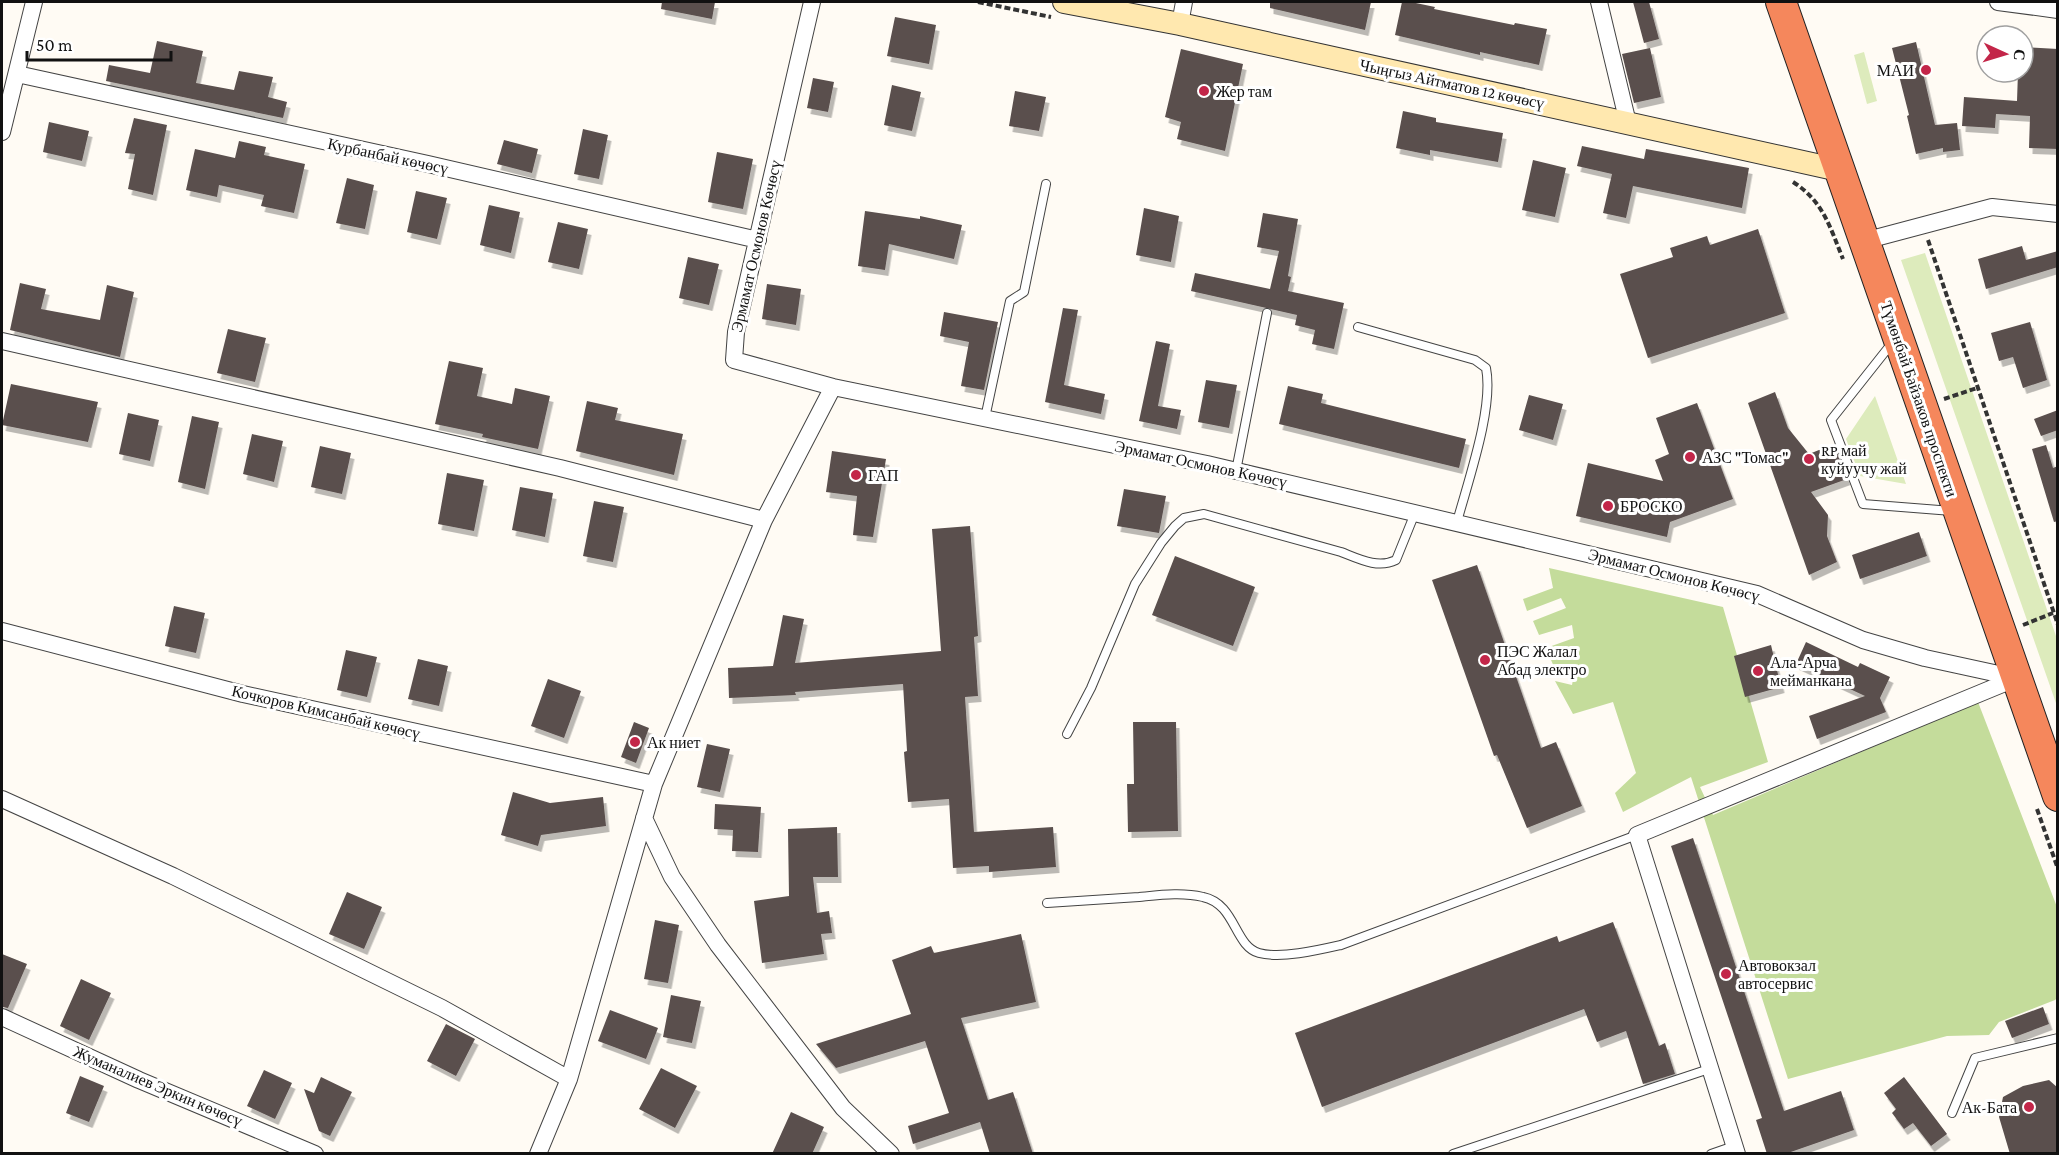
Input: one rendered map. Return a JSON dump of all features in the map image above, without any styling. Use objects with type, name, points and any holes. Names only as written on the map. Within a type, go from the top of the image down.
[{"type":"highway","name":"Түмөнбай Байзаков проспекти","points":[[1781,2],[1839,170],[1854,251],[1897,337],[2017,678],[2046,798]]},
{"type":"main road","name":"Чыңгыз Айтматов 12 көчөсү","points":[[1058,9],[1180,24],[1839,170]]},
{"type":"street","points":[[2,132],[34,2]]},
{"type":"street","name":"Эрмамат Осмонов Көчөсү","points":[[812,2],[736,332],[734,360],[832,387],[1236,471],[1757,594],[1863,640],[1925,658],[2017,678]]},
{"type":"street","points":[[1180,24],[1184,2]]},
{"type":"street","points":[[1599,2],[1628,123]]},
{"type":"street","points":[[1998,2],[2058,10]]},
{"type":"street","name":"Курбанбай көчөсү","points":[[17,74],[758,240]]},
{"type":"street","points":[[1854,251],[1923,225],[1992,207],[2058,214]]},
{"type":"street","points":[[2,341],[560,468],[764,520]]},
{"type":"street","points":[[538,1154],[568,1079],[654,784],[764,520],[832,387]]},
{"type":"street","name":"Кочкоров Кимсанбай көчөсү","points":[[2,631],[243,694],[654,784]]},
{"type":"street","points":[[1735,1150],[1637,835],[2017,678]]},
{"type":"street","points":[[2,799],[173,876],[442,1008],[568,1079]]},
{"type":"street","points":[[644,818],[672,877],[718,945],[843,1108],[891,1154]]},
{"type":"street","name":"Жуманалиев Эркин көчөсү","points":[[2,1017],[139,1080],[315,1154]]},
{"type":"lane","points":[[985,418],[1010,301],[1024,292],[1046,184]]},
{"type":"lane","points":[[1236,471],[1267,313]]},
{"type":"lane","points":[[1358,327],[1474,360],[1486,368],[1488,381],[1484,420],[1457,522]]},
{"type":"lane","points":[[1897,337],[1831,420],[1863,504],[1958,511]]},
{"type":"lane","points":[[1067,734],[1091,688],[1135,584],[1161,543],[1184,518],[1204,514],[1341,552],[1359,560],[1387,565],[1396,560],[1415,513]]},
{"type":"lane","points":[[1047,903],[1172,895],[1203,897],[1222,905],[1252,950],[1261,954],[1299,954],[1341,945],[1637,835]]},
{"type":"lane","points":[[1952,1113],[1975,1058],[2058,1038]]},
{"type":"lane","points":[[1453,1154],[1709,1069]]},
{"type":"lane","points":[[1711,1154],[1735,1150]]},
{"type":"path","points":[[978,2],[1058,9]]},
{"type":"path","points":[[1786,178],[1811,195],[1854,251]]},
{"type":"path","points":[[1923,225],[2058,625]]},
{"type":"path","points":[[1943,399],[1977,388]]},
{"type":"path","points":[[2019,626],[2053,612]]},
{"type":"path","points":[[2046,798],[2058,868]]},
{"type":"green space","points":[[1864,52],[1877,101],[1867,104],[1854,55]]},
{"type":"green space","points":[[1925,253],[2057,639],[2057,706],[1901,260]]},
{"type":"green space","points":[[1875,396],[1906,484],[1860,476],[1846,439]]},
{"type":"green space","points":[[1549,568],[1723,607],[1768,762],[1700,787],[1713,815],[1978,702],[2057,907],[2058,997],[1999,1022],[1989,1035],[1947,1036],[1788,1079],[1691,777],[1623,812],[1615,793],[1636,773],[1613,702],[1573,714],[1555,681],[1572,685],[1575,669],[1554,667],[1546,648],[1574,638],[1572,625],[1539,635],[1533,621],[1566,608],[1561,598],[1527,611],[1523,599],[1553,588]]},
{"type":"building","points":[[662,2],[715,2],[712,19],[661,9]]},
{"type":"building","points":[[1270,2],[1371,2],[1365,30],[1270,8]]},
{"type":"building","points":[[1402,2],[1411,2],[1435,7],[1434,9],[1514,25],[1515,23],[1547,29],[1539,65],[1480,52],[1480,55],[1395,35]]},
{"type":"building","points":[[1633,2],[1649,2],[1659,39],[1644,43]]},
{"type":"building","points":[[895,17],[936,25],[929,64],[887,56]]},
{"type":"building","points":[[157,41],[203,51],[196,83],[234,90],[239,71],[273,77],[268,97],[287,102],[283,118],[106,81],[109,65],[150,73]]},
{"type":"building","points":[[1916,42],[1935,125],[1957,123],[1960,150],[1943,152],[1943,148],[1916,154],[1892,48]]},
{"type":"building","points":[[1650,48],[1661,97],[1634,103],[1622,54]]},
{"type":"building","points":[[2035,48],[2058,49],[2058,149],[2029,148],[2030,116],[1996,114],[1995,128],[1962,126],[1964,97],[2017,101],[2018,84],[2035,84]]},
{"type":"building","name":"Жер там","points":[[1181,49],[1243,64],[1225,151],[1177,139],[1181,122],[1165,117]]},
{"type":"building","points":[[813,78],[834,82],[828,112],[807,108]]},
{"type":"building","points":[[892,85],[921,92],[912,131],[884,125]]},
{"type":"building","points":[[1015,91],[1046,97],[1039,131],[1009,126]]},
{"type":"building","points":[[1403,111],[1436,118],[1436,122],[1503,133],[1498,162],[1430,150],[1430,155],[1396,148]]},
{"type":"building","points":[[134,118],[167,125],[153,195],[128,189],[135,154],[125,153]]},
{"type":"building","points":[[49,122],[89,131],[82,161],[43,152]]},
{"type":"building","points":[[583,129],[608,135],[599,179],[574,174]]},
{"type":"building","points":[[504,140],[538,149],[532,173],[497,164]]},
{"type":"building","points":[[239,141],[266,147],[264,155],[305,164],[294,213],[261,206],[264,195],[219,185],[217,197],[186,190],[195,149],[235,158]]},
{"type":"building","points":[[1582,146],[1644,159],[1646,149],[1749,168],[1742,208],[1633,186],[1626,218],[1603,213],[1612,174],[1577,166]]},
{"type":"building","points":[[717,152],[753,159],[743,209],[708,202]]},
{"type":"building","points":[[1533,160],[1566,168],[1555,217],[1522,210]]},
{"type":"building","points":[[347,178],[374,185],[365,229],[336,223]]},
{"type":"building","points":[[416,191],[447,198],[437,239],[407,232]]},
{"type":"building","points":[[489,205],[520,212],[511,253],[480,245]]},
{"type":"building","points":[[1144,208],[1179,216],[1171,262],[1136,255]]},
{"type":"building","points":[[865,211],[920,219],[920,216],[962,225],[954,259],[889,244],[885,270],[858,266]]},
{"type":"building","points":[[1263,213],[1298,219],[1288,276],[1291,277],[1288,291],[1344,303],[1334,349],[1312,344],[1315,330],[1295,325],[1297,315],[1191,291],[1195,273],[1270,289],[1279,251],[1257,247]]},
{"type":"building","points":[[558,222],[588,229],[579,269],[548,262]]},
{"type":"building","points":[[1758,229],[1785,313],[1648,358],[1620,274],[1673,257],[1670,248],[1707,236],[1710,245]]},
{"type":"building","points":[[2022,246],[2026,260],[2058,251],[2058,267],[1986,289],[1978,259]]},
{"type":"building","points":[[688,257],[719,264],[709,305],[679,298]]},
{"type":"building","points":[[20,283],[46,289],[41,309],[100,320],[107,285],[134,292],[120,357],[10,330]]},
{"type":"building","points":[[767,284],[801,289],[796,325],[762,319]]},
{"type":"building","points":[[1063,308],[1078,310],[1064,385],[1105,394],[1101,414],[1045,402]]},
{"type":"building","points":[[944,312],[998,322],[984,390],[961,386],[969,342],[940,336]]},
{"type":"building","points":[[2030,322],[2047,380],[2023,388],[2013,357],[1999,361],[1991,333]]},
{"type":"building","points":[[228,329],[266,338],[255,382],[217,373]]},
{"type":"building","points":[[1156,341],[1170,344],[1158,406],[1181,410],[1177,429],[1139,421]]},
{"type":"building","points":[[449,361],[483,368],[477,396],[512,404],[515,388],[550,396],[538,449],[435,424]]},
{"type":"building","points":[[1206,380],[1237,385],[1229,428],[1198,422]]},
{"type":"building","points":[[11,384],[98,402],[88,442],[2,425]]},
{"type":"building","points":[[1288,386],[1323,394],[1321,403],[1466,439],[1459,468],[1279,424]]},
{"type":"building","points":[[1775,392],[1788,428],[1809,454],[1834,444],[1847,479],[1811,492],[1828,515],[1827,536],[1837,562],[1809,575],[1748,403]]},
{"type":"building","points":[[1529,395],[1563,404],[1553,440],[1519,430]]},
{"type":"building","points":[[587,401],[618,408],[615,420],[683,434],[674,475],[576,451]]},
{"type":"building","points":[[1697,403],[1733,499],[1670,522],[1667,537],[1576,516],[1588,463],[1663,481],[1655,460],[1669,454],[1656,418]]},
{"type":"building","points":[[2058,410],[2058,430],[2041,436],[2034,419]]},
{"type":"building","points":[[128,413],[159,420],[150,461],[119,454]]},
{"type":"building","points":[[192,416],[219,422],[205,489],[178,482]]},
{"type":"building","points":[[252,434],[283,441],[274,482],[243,474]]},
{"type":"building","points":[[2046,445],[2053,468],[2058,466],[2058,521],[2054,522],[2032,449]]},
{"type":"building","points":[[320,446],[351,453],[342,494],[311,487]]},
{"type":"building","name":"ГАП","points":[[832,451],[886,459],[873,537],[853,535],[857,496],[826,492]]},
{"type":"building","points":[[447,473],[484,480],[474,531],[438,524]]},
{"type":"building","points":[[520,487],[553,493],[545,537],[512,530]]},
{"type":"building","points":[[1124,489],[1166,496],[1159,533],[1117,526]]},
{"type":"building","points":[[594,501],[624,507],[613,562],[583,556]]},
{"type":"building","points":[[970,526],[978,636],[974,637],[978,696],[965,697],[974,832],[1053,827],[1056,867],[989,872],[989,866],[953,868],[949,799],[908,802],[904,752],[907,751],[903,684],[795,692],[796,695],[729,698],[728,668],[773,666],[783,615],[804,619],[795,663],[941,651],[932,529]]},
{"type":"building","points":[[1919,532],[1927,556],[1860,579],[1852,555]]},
{"type":"building","points":[[1175,556],[1255,587],[1233,646],[1152,615]]},
{"type":"building","name":"ПЭС Жалал Абад электро","points":[[1477,565],[1541,748],[1556,742],[1582,806],[1527,828],[1497,755],[1494,756],[1432,580]]},
{"type":"building","points":[[174,606],[205,613],[196,653],[165,646]]},
{"type":"building","points":[[1806,642],[1858,667],[1860,663],[1890,677],[1880,698],[1886,712],[1817,739],[1809,716],[1865,696],[1796,664]]},
{"type":"building","name":"Ала-Арча мейманкана","points":[[1771,645],[1781,687],[1745,697],[1734,656]]},
{"type":"building","points":[[346,650],[377,657],[367,697],[337,690]]},
{"type":"building","points":[[418,659],[448,666],[439,706],[408,699]]},
{"type":"building","points":[[548,679],[581,691],[564,738],[531,726]]},
{"type":"building","name":"Ак ниет","points":[[634,722],[649,728],[636,763],[621,757]]},
{"type":"building","points":[[1133,722],[1176,722],[1178,831],[1128,832],[1127,784],[1134,784]]},
{"type":"building","points":[[707,744],[730,749],[720,792],[697,787]]},
{"type":"building","points":[[513,792],[550,803],[603,797],[606,826],[541,835],[538,846],[501,835]]},
{"type":"building","points":[[715,804],[761,807],[758,852],[732,851],[733,830],[714,829]]},
{"type":"building","points":[[837,827],[838,877],[813,877],[817,913],[829,911],[832,933],[821,934],[824,954],[762,963],[754,901],[789,896],[788,829]]},
{"type":"building","name":"Автовокзал автосервис","points":[[1693,838],[1784,1111],[1841,1091],[1854,1130],[1785,1154],[1767,1154],[1756,1120],[1762,1118],[1671,846]]},
{"type":"building","points":[[347,892],[382,907],[364,949],[329,934]]},
{"type":"building","points":[[655,920],[679,925],[668,983],[644,979]]},
{"type":"building","points":[[1613,922],[1659,1046],[1665,1043],[1675,1074],[1643,1084],[1626,1031],[1597,1042],[1584,1009],[1322,1107],[1295,1033],[1557,936],[1559,942]]},
{"type":"building","points":[[1021,934],[1036,1002],[961,1018],[988,1100],[1013,1092],[1033,1154],[990,1154],[980,1122],[913,1144],[908,1126],[949,1113],[925,1041],[836,1068],[816,1044],[911,1014],[892,960],[931,946],[934,953]]},
{"type":"building","points":[[2,954],[27,964],[8,1008],[2,1007]]},
{"type":"building","points":[[81,979],[111,993],[89,1040],[60,1026]]},
{"type":"building","points":[[671,995],[701,1001],[692,1043],[663,1037]]},
{"type":"building","points":[[2043,1007],[2049,1024],[2012,1038],[2005,1021]]},
{"type":"building","points":[[610,1010],[658,1028],[646,1059],[598,1041]]},
{"type":"building","points":[[446,1024],[475,1039],[456,1076],[427,1061]]},
{"type":"building","points":[[661,1068],[697,1086],[675,1128],[639,1109]]},
{"type":"building","points":[[264,1070],[292,1083],[275,1119],[247,1106]]},
{"type":"building","points":[[80,1076],[104,1086],[89,1122],[66,1113]]},
{"type":"building","points":[[321,1077],[352,1092],[330,1136],[319,1131],[304,1089],[314,1093]]},
{"type":"building","points":[[1904,1077],[1947,1134],[1931,1146],[1913,1123],[1904,1129],[1892,1113],[1896,1109],[1884,1093]]},
{"type":"building","name":"Ак-Бата","points":[[2049,1080],[2058,1088],[2058,1154],[2010,1154],[1999,1117],[2003,1097],[2023,1086]]},
{"type":"building","points":[[791,1112],[824,1127],[812,1154],[772,1154]]},
{"type":"place","name":"МАИ","points":[[1926,70]]},
{"type":"place","name":"Жер там","points":[[1204,91]]},
{"type":"place","name":"АЗС \"Томас\"","points":[[1690,457]]},
{"type":"place","name":"RP май куйуучу жай","points":[[1809,459]]},
{"type":"place","name":"ГАП","points":[[856,475]]},
{"type":"place","name":"БРОСКО","points":[[1608,506]]},
{"type":"place","name":"ПЭС Жалал Абад электро","points":[[1485,660]]},
{"type":"place","name":"Ала-Арча мейманкана","points":[[1758,671]]},
{"type":"place","name":"Ак ниет","points":[[635,742]]},
{"type":"place","name":"Автовокзал автосервис","points":[[1726,974]]},
{"type":"place","name":"Ак-Бата","points":[[2029,1107]]}]
